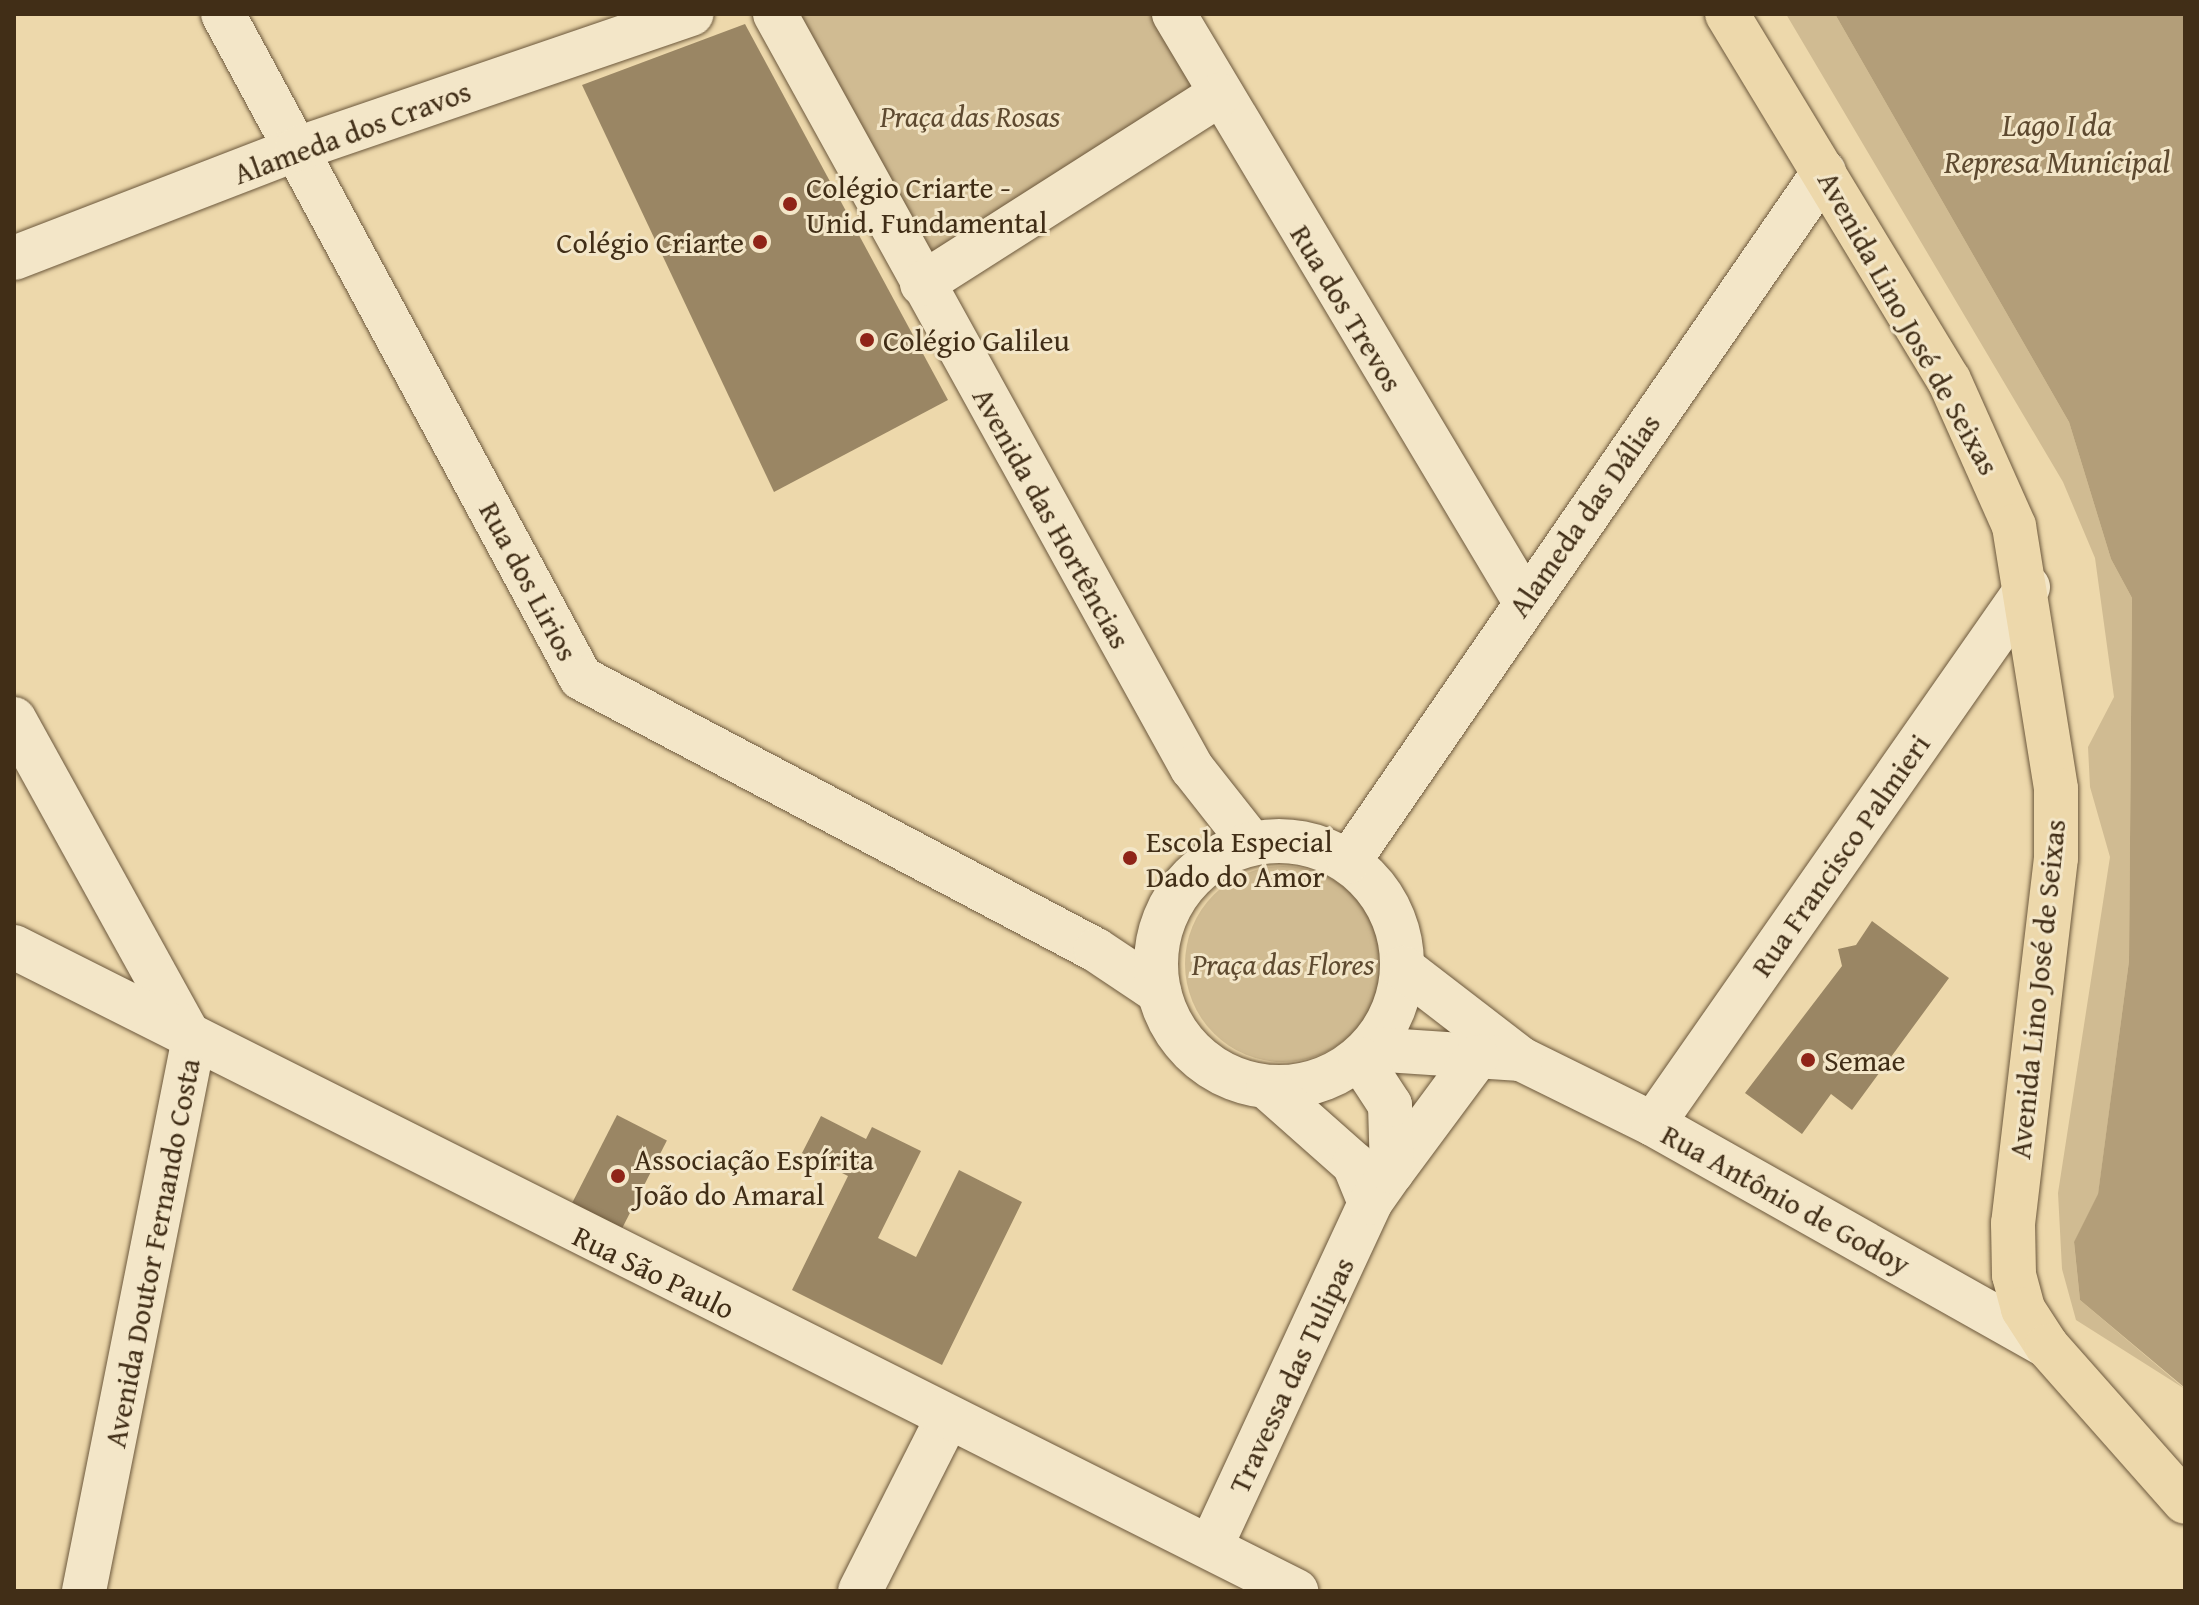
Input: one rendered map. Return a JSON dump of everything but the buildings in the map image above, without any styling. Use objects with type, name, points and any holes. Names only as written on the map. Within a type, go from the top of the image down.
[{"type":"main road","name":"Avenida Lino José de Seixas","points":[[1727,14],[1824,172],[1980,440],[2014,526],[2028,587],[2056,789],[2056,858],[2012,1246],[2023,1309],[2047,1346],[2185,1502]]},
{"type":"street","name":"Rua dos Lirios","points":[[223,14],[581,678],[1096,950],[1159,992]]},
{"type":"street","name":"Alameda dos Cravos","points":[[14,258],[297,149],[692,14]]},
{"type":"street","name":"Avenida das Hortências","points":[[775,14],[1192,768],[1251,843]]},
{"type":"street","name":"Rua dos Trevos","points":[[1174,14],[1219,95],[1524,600]]},
{"type":"street","points":[[922,284],[1219,95]]},
{"type":"street","name":"Alameda das Dálias","points":[[1349,861],[1524,600],[1824,172]]},
{"type":"street","name":"Rua Francisco Palmieri","points":[[1653,1124],[2028,587]]},
{"type":"street","name":"Avenida Doutor Fernando Costa","points":[[14,719],[193,1043],[84,1591]]},
{"type":"street","name":"Avenida das Hortências","points":[[1192,768],[1209,862]]},
{"type":"street","points":[[1296,842],[1349,861],[1378,890],[1397,927],[1403,968],[1399,998],[1365,1054],[1301,1087],[1268,1088],[1230,1079],[1198,1058],[1173,1028],[1159,992],[1157,944],[1179,893],[1209,862],[1251,843],[1296,842]]},
{"type":"street","points":[[1096,950],[1157,944]]},
{"type":"street","name":"Rua São Paulo","points":[[14,947],[193,1043],[947,1419],[1211,1546],[1296,1591]]},
{"type":"street","name":"Rua Antônio de Godoy","points":[[1403,968],[1521,1059],[1653,1124],[2047,1346]]},
{"type":"street","name":"Rua Antônio de Godoy","points":[[1365,1054],[1521,1059]]},
{"type":"street","name":"Travessa das Tulipas","points":[[1365,1054],[1390,1105],[1381,1187]]},
{"type":"street","name":"Travessa das Tulipas","points":[[1211,1546],[1381,1187],[1477,1057]]},
{"type":"street","points":[[1268,1088],[1381,1187]]},
{"type":"street","points":[[860,1591],[947,1419]]},
{"type":"green space","name":"Praça das Rosas","points":[[798,14],[1155,14],[1198,94],[931,262]]},
{"type":"green space","points":[[1786,14],[1835,14],[2069,422],[2111,559],[2132,598],[2129,961],[2098,1195],[2074,1243],[2080,1300],[2185,1389],[2076,1320],[2062,1269],[2058,1193],[2110,857],[2090,787],[2088,747],[2114,697],[2095,558],[2063,482]]},
{"type":"green space","name":"Praça das Flores","points":[[1283,866],[1321,873],[1353,894],[1374,926],[1381,964],[1374,1002],[1353,1034],[1321,1055],[1283,1062],[1245,1055],[1213,1034],[1192,1002],[1185,964],[1192,926],[1213,894],[1245,873]]},
{"type":"water","name":"Lago I da Represa Municipal","points":[[1835,14],[2185,14],[2185,1388],[2080,1300],[2074,1242],[2098,1194],[2129,961],[2132,598],[2111,559],[2069,422]]},
{"type":"place","name":"Colégio Criarte - Unid. Fundamental","points":[[790,204]]},
{"type":"place","name":"Colégio Criarte","points":[[760,242]]},
{"type":"place","name":"Colégio Galileu","points":[[867,340]]},
{"type":"place","name":"Escola Especial Dado do Amor","points":[[1130,858]]},
{"type":"place","name":"Semae","points":[[1808,1060]]},
{"type":"place","name":"Associação Espírita João do Amaral","points":[[618,1176]]}]
